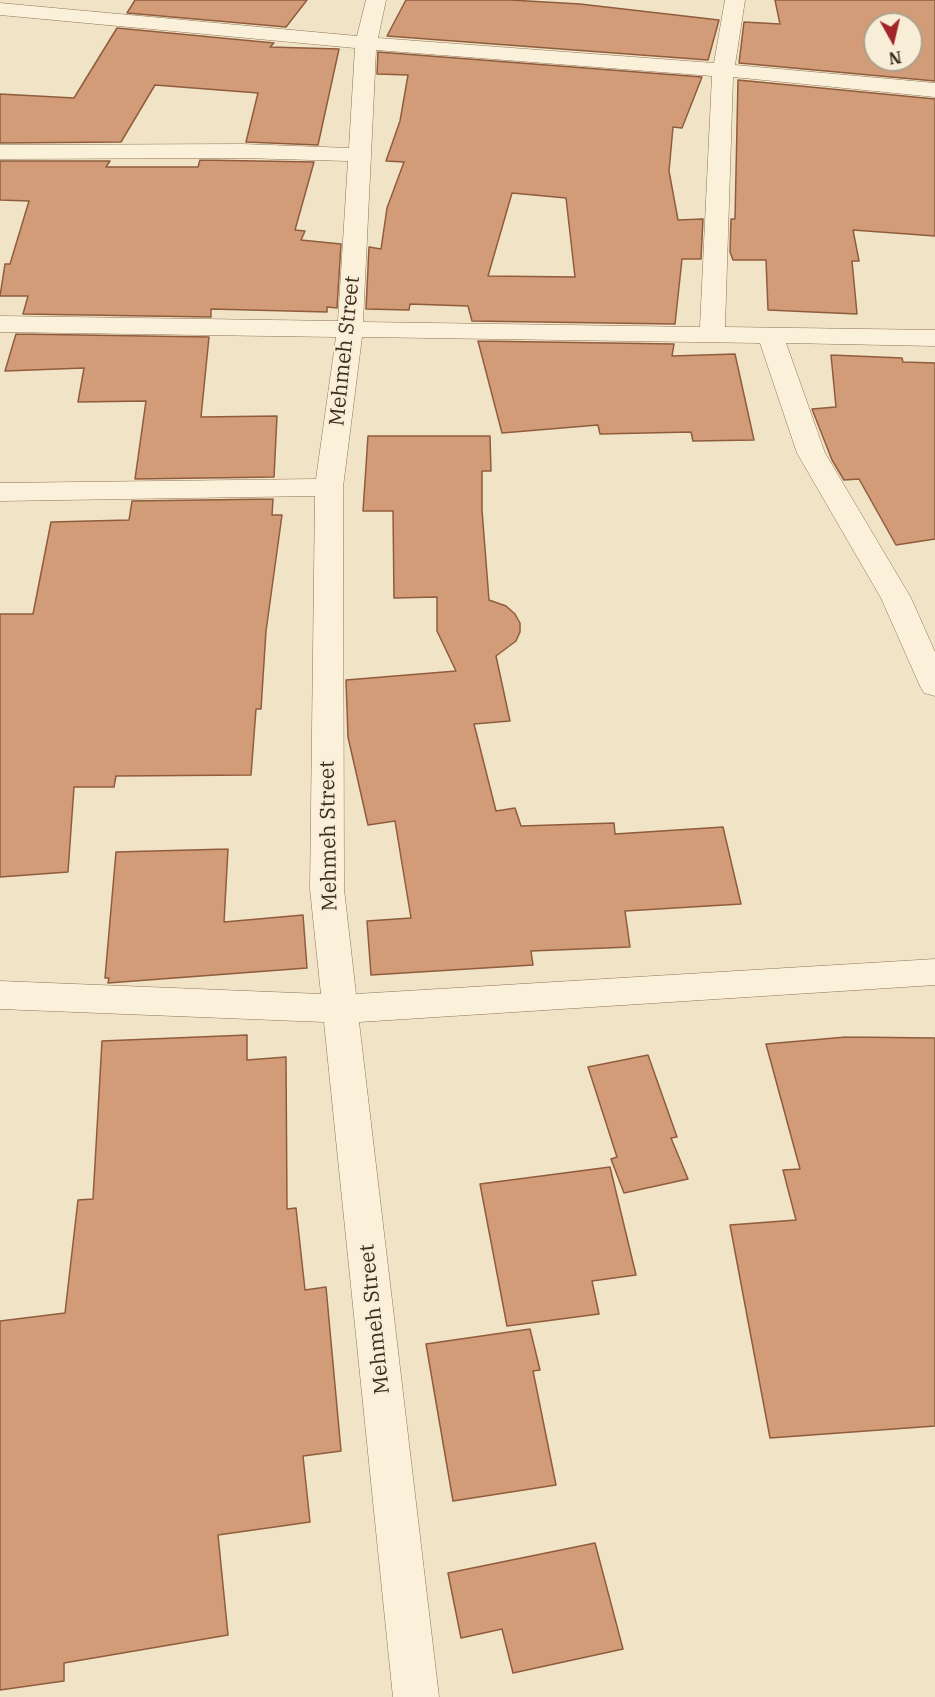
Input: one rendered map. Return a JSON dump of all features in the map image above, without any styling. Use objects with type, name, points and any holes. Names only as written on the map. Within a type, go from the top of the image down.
[{"type":"street","name":"Mehmeh Street","points":[[376,0],[366,44],[350,328],[329,487],[327,889],[416,1697]]},
{"type":"street","points":[[712,335],[723,70],[735,0]]},
{"type":"street","points":[[0,9],[366,44],[723,70],[935,90]]},
{"type":"street","points":[[0,152],[242,151],[361,155]]},
{"type":"street","points":[[0,324],[935,338]]},
{"type":"street","points":[[771,335],[811,453],[896,598],[935,686]]},
{"type":"street","points":[[0,492],[329,487]]},
{"type":"street","points":[[0,994],[342,1009],[935,972]]},
{"type":"building","points":[[135,0],[307,0],[286,27],[127,13]]},
{"type":"building","points":[[406,0],[510,0],[580,4],[719,20],[708,60],[387,36]]},
{"type":"building","points":[[775,0],[935,0],[935,81],[739,63],[744,22],[780,24]]},
{"type":"building","points":[[117,28],[274,43],[270,47],[339,49],[318,145],[246,142],[258,93],[155,85],[121,142],[0,143],[0,94],[74,98]]},
{"type":"building","points":[[378,52],[702,77],[682,128],[673,127],[669,171],[678,220],[703,219],[701,259],[682,259],[675,324],[472,321],[468,306],[410,304],[409,310],[366,309],[369,247],[381,249],[387,208],[404,162],[386,161],[400,121],[408,75],[377,74]],"holes":[[[512,193],[566,198],[575,277],[488,276]]]},
{"type":"building","points":[[738,80],[935,99],[935,236],[853,230],[859,261],[852,261],[857,314],[768,310],[766,260],[733,260],[730,252],[731,219],[735,219]]},
{"type":"building","points":[[200,160],[314,162],[295,230],[305,231],[301,240],[341,244],[337,308],[327,307],[327,312],[211,309],[211,317],[23,314],[28,296],[0,296],[5,264],[10,264],[29,201],[0,200],[0,161],[110,161],[106,167],[198,167]]},
{"type":"building","points":[[16,334],[209,337],[201,417],[277,416],[274,477],[135,479],[146,401],[78,402],[84,368],[5,371]]},
{"type":"building","points":[[478,341],[674,344],[672,356],[735,354],[754,440],[693,441],[691,432],[600,434],[598,425],[502,433]]},
{"type":"building","points":[[831,355],[902,358],[903,362],[935,363],[935,539],[896,545],[859,479],[844,480],[832,460],[812,409],[836,407]]},
{"type":"building","points":[[368,436],[490,436],[491,471],[482,471],[482,510],[489,600],[506,606],[515,614],[520,623],[520,632],[516,641],[496,656],[510,721],[474,724],[496,811],[515,808],[521,826],[614,823],[615,834],[723,827],[741,904],[625,911],[630,947],[531,951],[533,965],[371,975],[367,921],[411,918],[395,821],[368,825],[348,737],[346,680],[456,671],[437,631],[437,597],[394,598],[393,511],[363,511]]},
{"type":"building","points":[[273,499],[272,515],[282,515],[266,631],[261,709],[256,709],[251,775],[116,776],[114,787],[74,787],[68,872],[0,877],[0,614],[33,614],[51,522],[129,520],[132,501]]},
{"type":"building","points":[[228,849],[224,922],[303,915],[307,968],[108,983],[109,978],[105,978],[116,852]]},
{"type":"building","points":[[247,1035],[247,1060],[286,1057],[287,1209],[296,1208],[305,1290],[326,1287],[341,1451],[303,1456],[310,1522],[218,1535],[228,1635],[64,1663],[64,1681],[0,1690],[0,1321],[65,1313],[78,1200],[93,1199],[102,1041]]},
{"type":"building","points":[[846,1037],[935,1038],[935,1426],[770,1438],[730,1225],[796,1220],[783,1170],[800,1169],[766,1044]]},
{"type":"building","points":[[648,1055],[677,1137],[671,1138],[688,1179],[624,1193],[611,1159],[617,1157],[588,1067]]},
{"type":"building","points":[[610,1167],[636,1275],[592,1281],[599,1314],[507,1326],[480,1184]]},
{"type":"building","points":[[530,1329],[540,1370],[533,1371],[556,1485],[453,1501],[426,1344]]},
{"type":"building","points":[[595,1543],[623,1649],[513,1673],[502,1629],[461,1638],[448,1573]]}]
